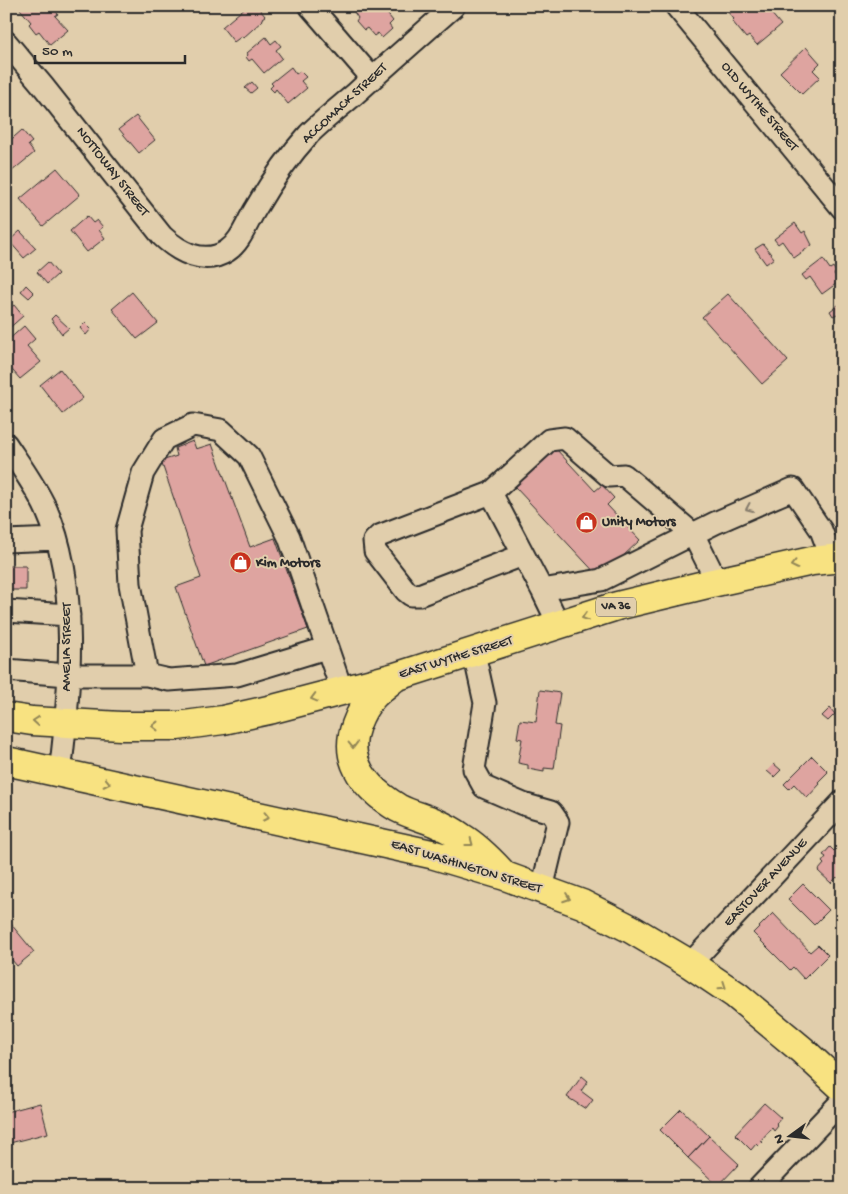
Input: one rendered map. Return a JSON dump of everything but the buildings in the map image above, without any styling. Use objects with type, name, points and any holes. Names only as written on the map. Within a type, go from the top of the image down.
[{"type":"highway","name":"EAST WYTHE STREET","points":[[66,724],[177,726],[223,720],[395,677],[617,606],[812,561],[837,559]]},
{"type":"highway","points":[[395,677],[373,696],[361,714],[353,733],[352,747],[355,763],[362,778],[380,797],[461,837],[484,854],[505,876]]},
{"type":"highway","name":"VA 36","points":[[6,717],[66,724]]},
{"type":"highway","name":"EAST WASHINGTON STREET","points":[[6,761],[385,842],[505,876],[582,904],[631,929],[690,964],[736,995],[802,1050],[842,1087]]},
{"type":"street","points":[[310,6],[372,78]]},
{"type":"street","name":"ACCOMACK STREET","points":[[238,242],[256,207],[278,173],[310,134],[454,6]]},
{"type":"street","name":"OLD WYTHE STREET","points":[[676,6],[842,208]]},
{"type":"street","name":"NOTTOWAY STREET","points":[[7,45],[43,86],[162,236],[173,246],[189,255],[203,258],[217,256],[238,242]]},
{"type":"street","points":[[147,675],[130,584],[127,530],[143,473],[164,439],[193,425],[221,430],[249,456],[289,537],[342,691]]},
{"type":"street","points":[[523,555],[419,595],[411,595],[375,551],[374,541],[379,536],[491,493],[549,440],[565,438],[609,476],[624,474],[693,534],[717,582]]},
{"type":"street","name":"AMELIA STREET","points":[[8,448],[46,509],[64,571],[69,615],[68,675],[66,724],[60,773]]},
{"type":"street","points":[[542,590],[601,580],[715,523],[793,488],[821,530],[837,559]]},
{"type":"street","points":[[491,493],[559,625]]},
{"type":"street","points":[[6,541],[56,539]]},
{"type":"street","points":[[6,612],[69,615]]},
{"type":"street","points":[[6,670],[68,675],[147,675],[169,680],[237,675],[326,648]]},
{"type":"street","points":[[474,653],[485,703],[474,769],[484,786],[523,804],[550,812],[558,822],[542,889]]},
{"type":"street","name":"EASTOVER AVENUE","points":[[690,964],[842,802]]},
{"type":"street","points":[[759,1188],[842,1101]]},
{"type":"place","name":"Unity Motors","points":[[586,522]]},
{"type":"place","name":"Kim Motors","points":[[240,563]]}]
